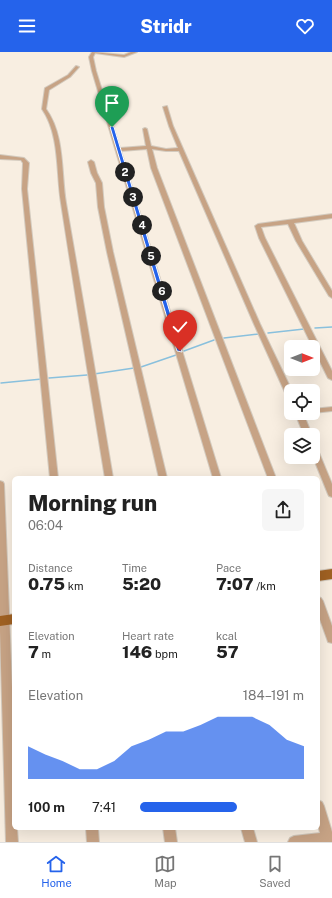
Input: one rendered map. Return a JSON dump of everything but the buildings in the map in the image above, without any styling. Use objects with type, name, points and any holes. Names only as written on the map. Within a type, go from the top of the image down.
[{"type":"main road","points":[[320,576],[332,574]]},
{"type":"street","points":[[135,52],[124,56],[94,52],[91,57],[216,476]]},
{"type":"street","points":[[76,67],[66,78],[47,89],[44,109],[50,115],[56,143],[60,188],[109,476]]},
{"type":"street","points":[[165,107],[257,324],[285,384]]},
{"type":"street","points":[[145,130],[154,168],[271,476]]},
{"type":"street","points":[[119,150],[150,147],[166,150],[182,150]]},
{"type":"street","points":[[0,157],[22,159],[26,163],[23,183],[24,193],[28,205],[54,476]]},
{"type":"street","points":[[91,162],[94,174],[99,184],[101,207],[110,252],[163,476]]},
{"type":"street","points":[[332,216],[258,226],[265,244],[332,378]]},
{"type":"street","points":[[290,221],[299,241],[332,296]]},
{"type":"street","points":[[320,410],[332,408]]},
{"type":"street","points":[[320,464],[332,494]]},
{"type":"street","points":[[0,484],[6,620],[12,842]]},
{"type":"street","points":[[320,606],[332,639]]},
{"type":"street","points":[[294,842],[330,839],[320,812]]},
{"type":"street","points":[[92,830],[93,842]]},
{"type":"street","points":[[169,830],[171,842]]},
{"type":"street","points":[[248,830],[251,842]]},
{"type":"waterway","points":[[315,328],[332,327]]},
{"type":"waterway","points":[[268,333],[304,329]]},
{"type":"waterway","points":[[224,338],[259,334]]},
{"type":"waterway","points":[[184,351],[214,340]]},
{"type":"waterway","points":[[141,367],[176,355]]},
{"type":"waterway","points":[[94,374],[134,368]]},
{"type":"waterway","points":[[49,378],[87,375]]},
{"type":"waterway","points":[[1,383],[42,379]]},
{"type":"route","points":[[112,127],[180,351]]}]
